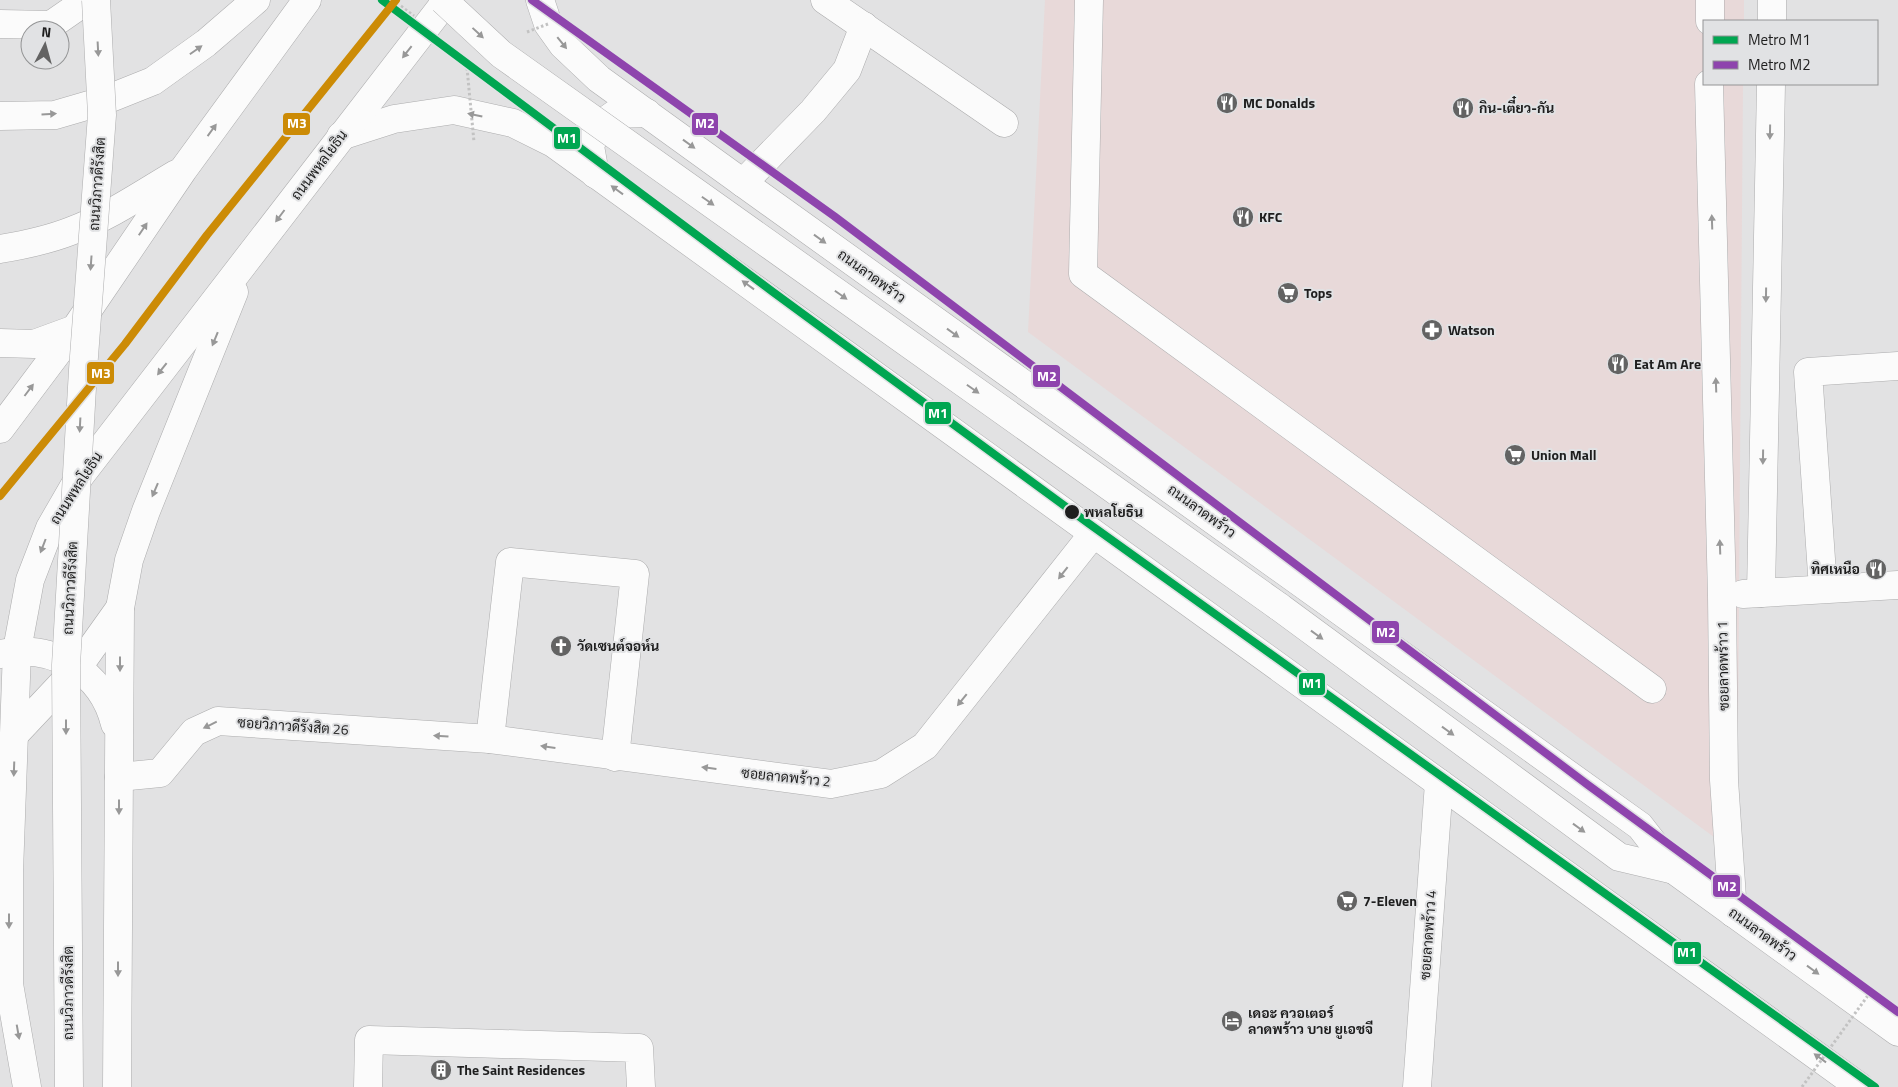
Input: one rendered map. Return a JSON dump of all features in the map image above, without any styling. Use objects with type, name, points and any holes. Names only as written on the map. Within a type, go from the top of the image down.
[{"type":"main road","points":[[0,24],[51,25],[87,0]]},
{"type":"main road","name":"ถนนวิภาวดีรังสิต","points":[[69,1087],[66,665],[83,370],[102,115],[96,0]]},
{"type":"main road","points":[[0,116],[55,115],[103,101],[153,81],[206,43],[256,0]]},
{"type":"main road","points":[[0,429],[76,329],[183,170],[307,0]]},
{"type":"main road","points":[[442,0],[501,54],[1278,606],[1620,858],[1674,870]]},
{"type":"main road","name":"ถนนพหลโยธิน","points":[[27,1087],[9,984],[4,866],[15,734],[9,652],[30,580],[50,528],[80,476],[448,0]]},
{"type":"main road","name":"ถนนลาดพร้าว","points":[[540,0],[548,24],[563,46],[599,78],[742,183],[1640,826],[1674,870],[1898,1032]]},
{"type":"main road","points":[[825,0],[1004,123]]},
{"type":"main road","points":[[1089,0],[1083,274],[1652,689]]},
{"type":"main road","points":[[1710,0],[1710,20]]},
{"type":"main road","points":[[1772,0],[1772,20]]},
{"type":"main road","points":[[742,183],[813,111],[847,70],[864,26]]},
{"type":"main road","name":"ซอยลาดพร้าว 1","points":[[1709,85],[1722,596],[1724,780],[1733,913]]},
{"type":"main road","points":[[1761,593],[1771,85]]},
{"type":"main road","points":[[341,136],[394,118],[454,110],[514,123],[553,143],[1860,1087]]},
{"type":"main road","points":[[595,174],[590,146],[598,126],[615,114],[646,113]]},
{"type":"main road","points":[[0,249],[28,244],[72,231],[115,211],[183,170]]},
{"type":"main road","points":[[117,1087],[120,608],[129,560],[146,511],[246,261]]},
{"type":"main road","points":[[0,343],[34,344],[76,329]]},
{"type":"main road","points":[[1823,588],[1808,372],[1898,366]]},
{"type":"main road","name":"ซอยลาดพร้าว 2","points":[[490,739],[614,757],[831,784],[881,774],[924,746],[1093,534]]},
{"type":"main road","points":[[490,739],[510,562],[635,574],[614,757]]},
{"type":"main road","points":[[1722,596],[1823,588],[1898,585]]},
{"type":"main road","points":[[15,734],[78,667],[120,608]]},
{"type":"main road","points":[[9,652],[43,652],[78,667],[99,687],[111,708],[119,740]]},
{"type":"main road","name":"ซอยวิภาวดีรังสิต 26","points":[[119,777],[160,773],[194,732],[218,721],[490,739]]},
{"type":"main road","name":"ซอยลาดพร้าว 4","points":[[1417,1087],[1439,784]]},
{"type":"main road","points":[[0,1015],[9,984]]},
{"type":"main road","points":[[368,1087],[369,1040],[639,1048],[641,1087]]},
{"type":"path","points":[[393,0],[415,16]]},
{"type":"path","points":[[466,64],[474,142]]},
{"type":"path","points":[[1802,1087],[1869,994]]},
{"type":"shaded area","name":"Union Mall","points":[[1045,0],[1744,0],[1744,20],[1703,20],[1703,85],[1743,85],[1737,854],[1028,332]]},
{"type":"metro line","name":"M1","points":[[382,0],[773,292],[1088,523],[1875,1087]]},
{"type":"metro line","name":"M2","points":[[532,0],[834,216],[1588,785],[1898,1012]]},
{"type":"transit line","name":"M3","points":[[0,496],[125,344],[207,235],[396,0]]},
{"type":"place","name":"MC Donalds","points":[[1227,103]]},
{"type":"place","name":"กิน-เตี๋ยว-กัน","points":[[1463,108]]},
{"type":"place","name":"KFC","points":[[1243,217]]},
{"type":"place","name":"Tops","points":[[1288,293]]},
{"type":"place","name":"Watson","points":[[1432,330]]},
{"type":"place","name":"Eat Am Are","points":[[1618,364]]},
{"type":"place","name":"Union Mall","points":[[1515,455]]},
{"type":"place","name":"พหลโยธิน","points":[[1072,512]]},
{"type":"place","name":"ทิศเหนือ","points":[[1876,569]]},
{"type":"place","name":"วัดเซนต์จอห์น","points":[[561,646]]},
{"type":"place","name":"7-Eleven","points":[[1347,901]]},
{"type":"place","name":"เดอะ ควอเตอร์ ลาดพร้าว บาย ยูเอชจี","points":[[1232,1021]]},
{"type":"place","name":"The Saint Residences","points":[[441,1070]]}]
